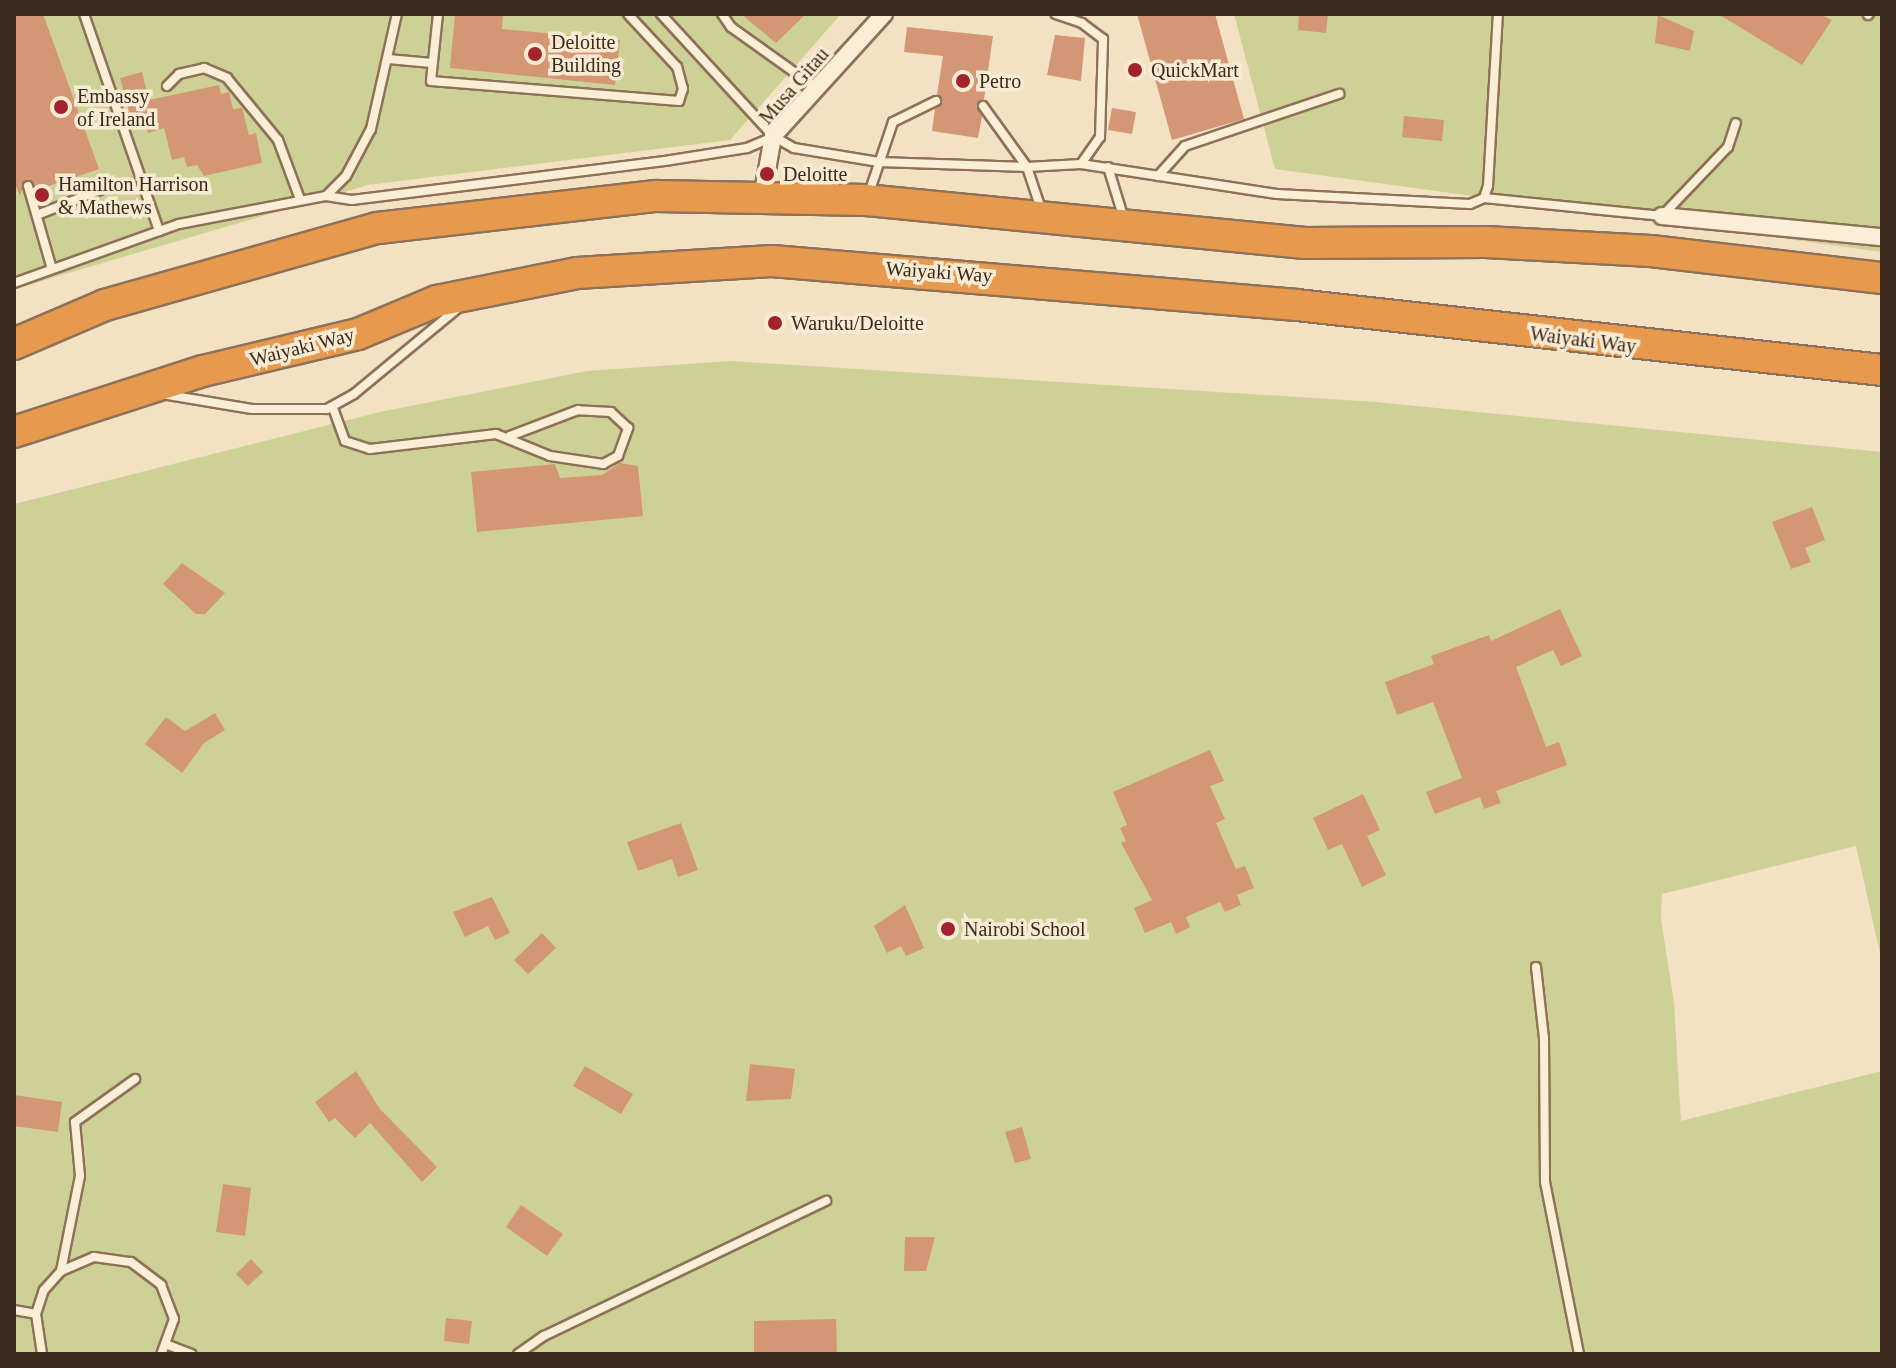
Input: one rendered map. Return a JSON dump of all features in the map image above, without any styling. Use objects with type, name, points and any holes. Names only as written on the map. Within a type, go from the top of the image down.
[{"type":"highway","points":[[14,344],[105,305],[378,228],[656,196],[866,200],[1305,243],[1486,242],[1651,251],[1882,278]]},
{"type":"highway","name":"Waiyaki Way","points":[[14,432],[144,390],[344,338],[471,295],[577,273],[772,261],[1297,305],[1882,370]]},
{"type":"street","name":"Musa Gitau","points":[[762,198],[773,136],[884,14]]},
{"type":"street","points":[[1662,216],[1882,237]]},
{"type":"lane","points":[[84,14],[159,231]]},
{"type":"lane","points":[[326,196],[346,176],[368,137],[397,14]]},
{"type":"lane","points":[[438,14],[431,81],[679,101],[683,89],[677,67],[628,14]]},
{"type":"lane","points":[[661,14],[773,136],[796,149],[879,162],[1027,167],[1081,164],[1277,194],[1470,204],[1484,198],[1662,216],[1728,147],[1736,123]]},
{"type":"lane","points":[[722,14],[731,27],[818,89]]},
{"type":"lane","points":[[1056,14],[1082,23],[1103,39],[1100,137],[1081,164]]},
{"type":"lane","points":[[1484,198],[1498,14]]},
{"type":"lane","points":[[388,59],[432,63]]},
{"type":"lane","points":[[167,86],[179,74],[204,68],[227,78],[278,140],[300,199]]},
{"type":"lane","points":[[1158,176],[1185,146],[1339,94]]},
{"type":"lane","points":[[866,200],[893,122],[936,101]]},
{"type":"lane","points":[[983,106],[1027,167],[1044,218]]},
{"type":"lane","points":[[14,283],[159,231],[300,199],[326,196],[352,200],[671,160],[747,148],[773,136]]},
{"type":"lane","points":[[1108,167],[1126,226]]},
{"type":"lane","points":[[28,186],[52,269]]},
{"type":"lane","points":[[37,215],[100,190]]},
{"type":"lane","points":[[144,390],[252,409],[333,408],[471,295]]},
{"type":"lane","points":[[333,408],[345,441],[370,449],[510,436],[578,410],[611,412],[628,428],[618,456],[603,464],[550,456],[510,436]]},
{"type":"lane","points":[[1536,967],[1544,1038],[1545,1182],[1579,1354]]},
{"type":"lane","points":[[61,1271],[80,1176],[75,1122],[135,1079]]},
{"type":"lane","points":[[518,1354],[826,1201]]},
{"type":"lane","points":[[40,1353],[36,1314],[44,1290],[61,1271],[94,1257],[131,1262],[161,1285],[174,1319],[168,1345],[161,1354]]},
{"type":"lane","points":[[14,1310],[36,1314]]},
{"type":"lane","points":[[168,1345],[191,1354]]},
{"type":"green space","points":[[14,14],[841,14],[730,140],[368,185],[14,289]]},
{"type":"green space","points":[[1234,14],[1882,14],[1882,252],[1275,169]]},
{"type":"green space","name":"Nairobi School","points":[[730,361],[1376,402],[1882,452],[1882,962],[1856,846],[1662,894],[1661,919],[1674,1003],[1681,1121],[1882,1071],[1882,1354],[14,1354],[14,504],[380,412],[587,371]]},
{"type":"building","points":[[14,14],[43,14],[99,169],[37,190],[25,180],[20,196],[14,181]]},
{"type":"building","name":"Deloitte Building","points":[[455,14],[503,14],[502,29],[620,40],[615,85],[450,68]]},
{"type":"building","points":[[741,14],[806,14],[776,43]]},
{"type":"building","points":[[1137,14],[1215,14],[1244,119],[1172,140]]},
{"type":"building","points":[[1299,14],[1328,14],[1326,33],[1298,30]]},
{"type":"building","points":[[1718,14],[1819,14],[1832,20],[1802,65]]},
{"type":"building","points":[[1658,15],[1694,31],[1690,51],[1655,43]]},
{"type":"building","points":[[907,27],[993,36],[984,99],[976,106],[982,116],[978,138],[932,131],[935,109],[943,102],[937,94],[943,56],[904,52]]},
{"type":"building","points":[[1055,35],[1085,38],[1081,81],[1047,75]]},
{"type":"building","points":[[142,72],[149,100],[219,85],[221,94],[229,92],[233,109],[242,108],[249,135],[256,133],[262,163],[204,176],[197,165],[187,167],[184,157],[172,160],[164,128],[148,133],[145,123],[133,126],[120,78]]},
{"type":"building","points":[[1112,108],[1136,112],[1132,134],[1108,130]]},
{"type":"building","points":[[1404,116],[1444,120],[1442,141],[1402,137]]},
{"type":"building","points":[[620,463],[638,466],[643,516],[477,532],[471,472],[555,464],[560,478],[602,475]]},
{"type":"building","points":[[1812,507],[1825,540],[1805,548],[1811,562],[1791,569],[1772,522]]},
{"type":"building","points":[[182,563],[225,593],[205,614],[196,614],[163,584]]},
{"type":"building","points":[[1560,609],[1582,656],[1561,666],[1553,650],[1516,667],[1546,747],[1559,742],[1567,765],[1496,791],[1501,803],[1484,809],[1480,797],[1435,814],[1426,792],[1462,778],[1433,702],[1397,715],[1385,682],[1434,664],[1431,656],[1489,635],[1491,641]]},
{"type":"building","points":[[215,713],[225,730],[204,743],[182,773],[145,744],[166,717],[185,731]]},
{"type":"building","points":[[1210,750],[1224,781],[1210,786],[1225,819],[1216,823],[1236,869],[1245,866],[1254,888],[1237,895],[1241,905],[1225,912],[1220,902],[1186,917],[1190,927],[1176,934],[1171,922],[1145,933],[1134,908],[1152,900],[1121,843],[1126,841],[1120,828],[1127,825],[1113,792]]},
{"type":"building","points":[[1363,794],[1380,830],[1367,836],[1386,875],[1362,887],[1342,844],[1328,850],[1313,818]]},
{"type":"building","points":[[681,823],[698,870],[678,877],[672,859],[638,871],[627,842]]},
{"type":"building","points":[[492,897],[510,933],[495,940],[488,926],[465,937],[453,912]]},
{"type":"building","points":[[905,905],[924,948],[906,956],[901,946],[887,953],[874,926]]},
{"type":"building","points":[[542,933],[556,948],[528,974],[514,960]]},
{"type":"building","points":[[750,1064],[795,1069],[791,1099],[746,1101]]},
{"type":"building","points":[[585,1066],[633,1094],[621,1114],[573,1086]]},
{"type":"building","points":[[356,1071],[380,1109],[437,1167],[422,1182],[370,1123],[355,1138],[335,1118],[329,1122],[315,1102]]},
{"type":"building","points":[[14,1095],[62,1102],[58,1132],[14,1126]]},
{"type":"building","points":[[1022,1127],[1031,1159],[1015,1163],[1005,1132]]},
{"type":"building","points":[[223,1184],[251,1188],[245,1236],[216,1232]]},
{"type":"building","points":[[521,1205],[563,1234],[547,1256],[506,1227]]},
{"type":"building","points":[[905,1237],[935,1237],[926,1271],[904,1271]]},
{"type":"building","points":[[251,1259],[263,1272],[248,1286],[236,1274]]},
{"type":"building","points":[[446,1318],[472,1321],[469,1344],[444,1341]]},
{"type":"building","points":[[836,1319],[837,1353],[754,1352],[754,1321]]},
{"type":"place","name":"Deloitte Building","points":[[535,54]]},
{"type":"place","name":"QuickMart","points":[[1135,70]]},
{"type":"place","name":"Petro","points":[[963,81]]},
{"type":"place","name":"Embassy of Ireland","points":[[61,107]]},
{"type":"place","name":"Deloitte","points":[[767,174]]},
{"type":"place","name":"Hamilton Harrison & Mathews","points":[[42,195]]},
{"type":"place","name":"Waruku/Deloitte","points":[[775,323]]},
{"type":"place","name":"Nairobi School","points":[[948,929]]}]
